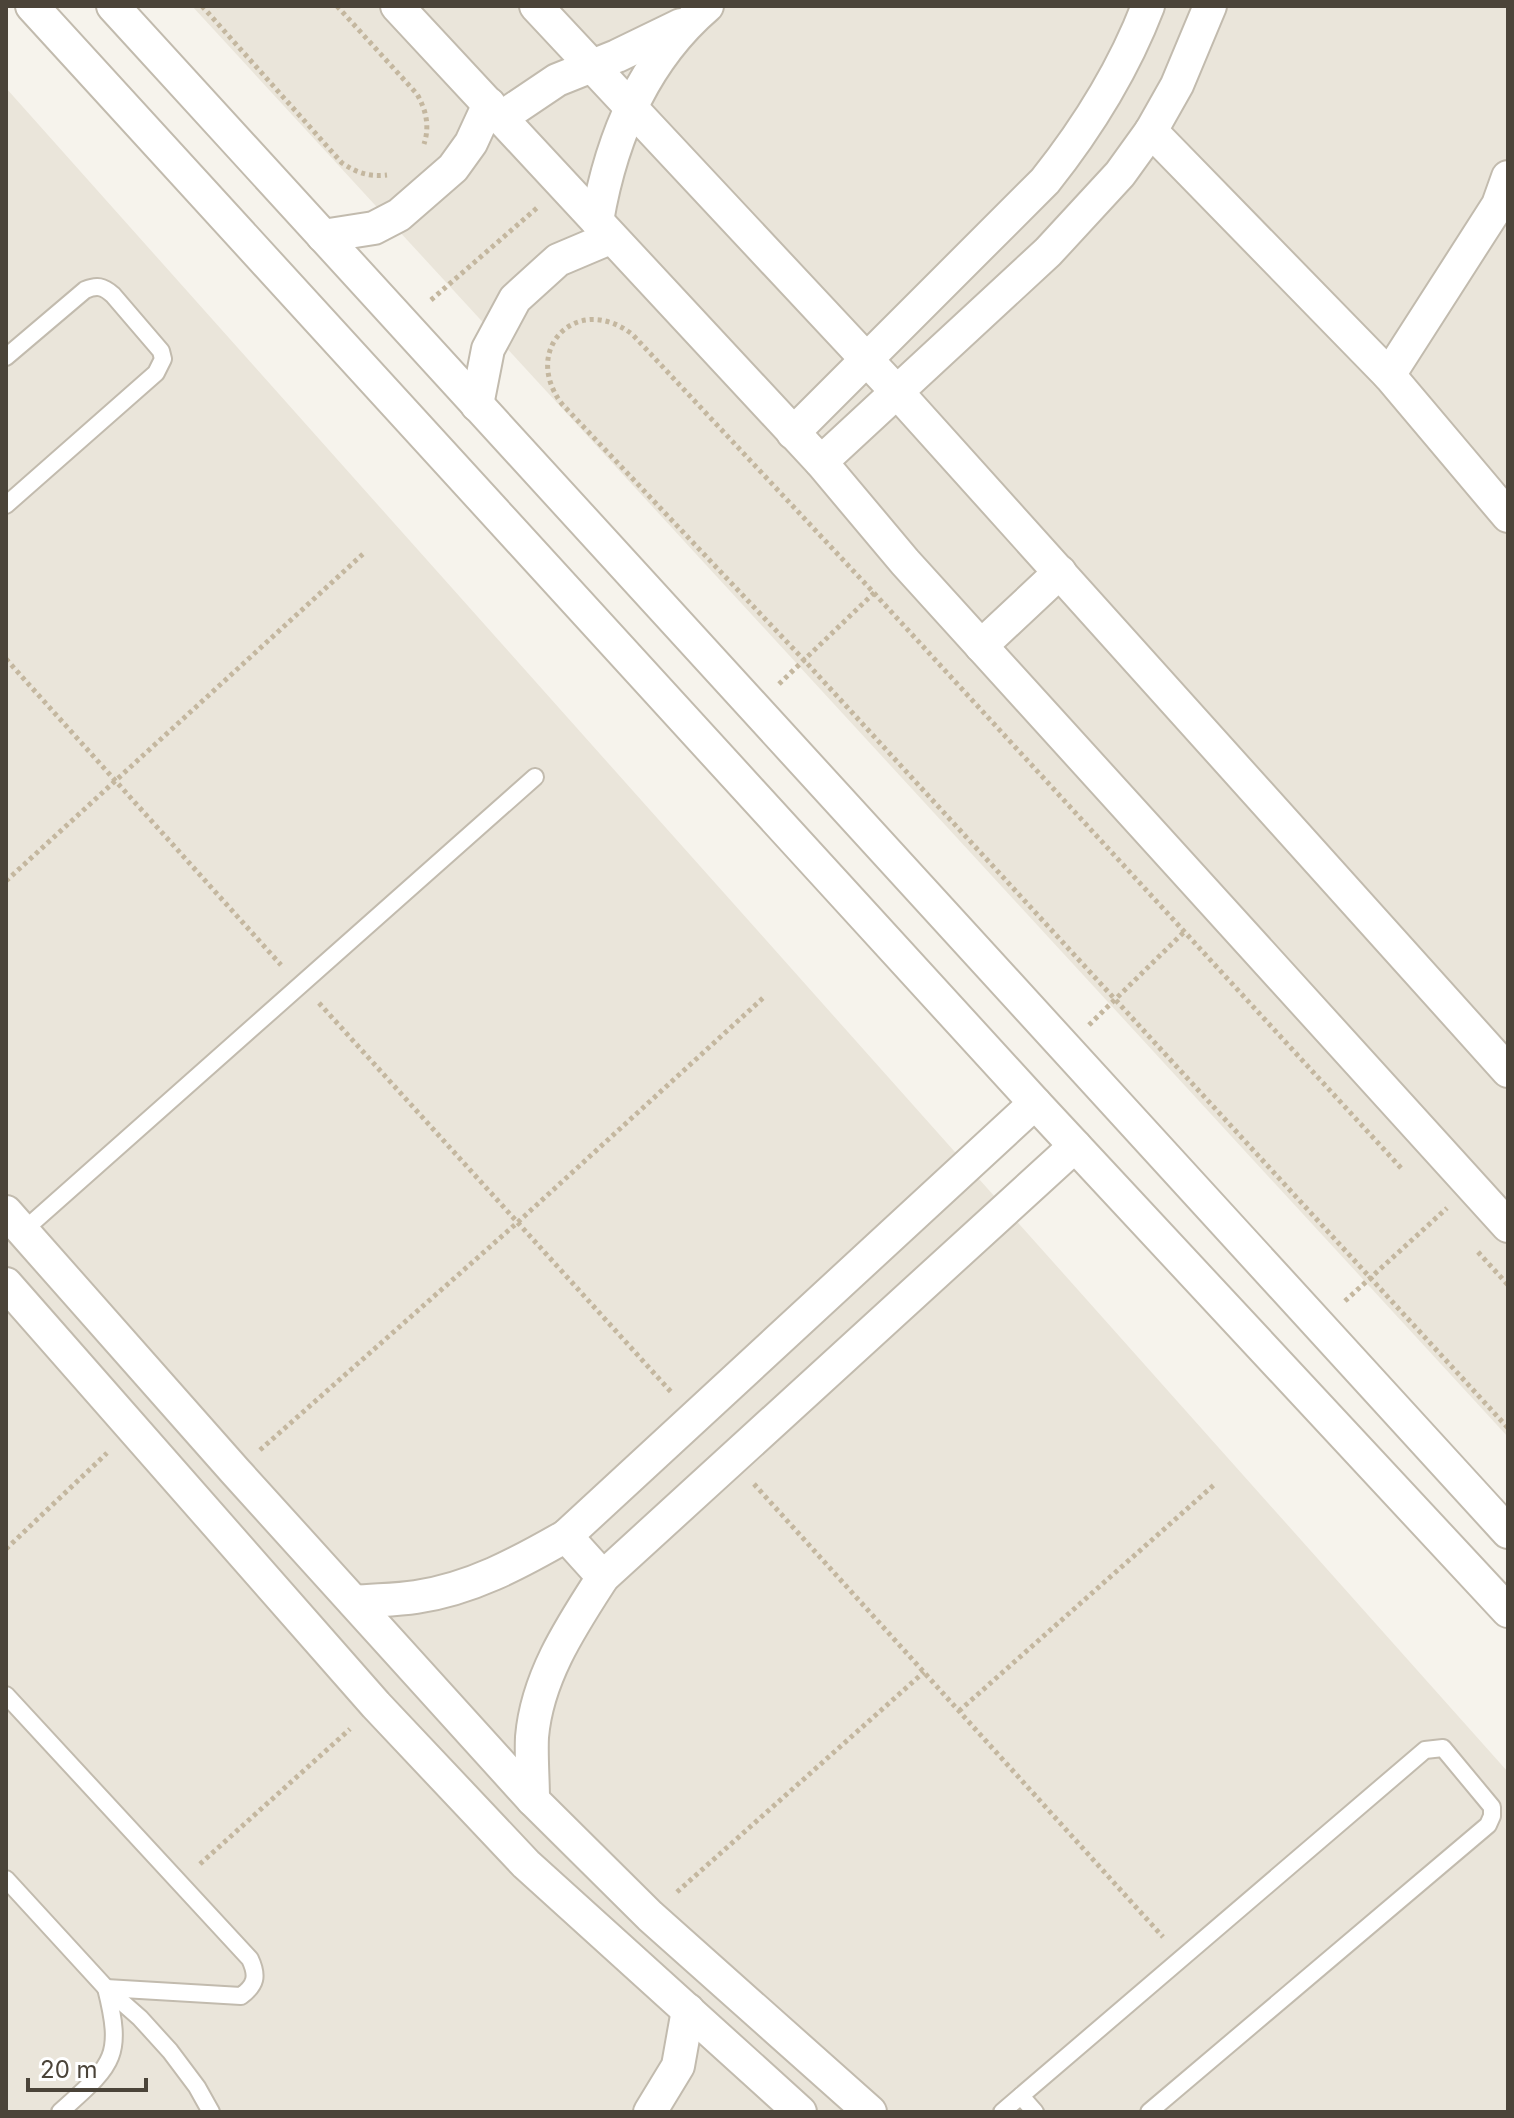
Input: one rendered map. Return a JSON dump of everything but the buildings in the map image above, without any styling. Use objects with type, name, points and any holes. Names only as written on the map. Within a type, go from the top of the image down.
[{"type":"street","points":[[32,6],[1035,1103],[1508,1611]]},
{"type":"street","points":[[113,6],[1508,1532]]},
{"type":"street","points":[[397,6],[821,462],[905,562],[1508,1226]]},
{"type":"street","points":[[536,6],[868,360],[1508,1071]]},
{"type":"street","points":[[793,433],[1045,181],[1080,138],[1110,90],[1148,6]]},
{"type":"street","points":[[821,462],[1085,215],[1120,174],[1151,131],[1177,85],[1210,6]]},
{"type":"street","points":[[323,236],[374,228],[399,215],[453,168],[495,110],[699,13]]},
{"type":"street","points":[[604,230],[604,182],[630,107],[657,61],[699,13]]},
{"type":"street","points":[[1151,131],[1389,375],[1508,516]]},
{"type":"street","points":[[1389,375],[1498,205],[1508,177]]},
{"type":"street","points":[[477,405],[488,349],[515,299],[558,260],[604,230]]},
{"type":"street","points":[[981,646],[1060,572]]},
{"type":"street","points":[[354,1602],[417,1597],[466,1585],[518,1564],[566,1536],[1035,1103]]},
{"type":"street","points":[[533,1800],[532,1735],[543,1685],[570,1627],[603,1577],[1075,1146]]},
{"type":"street","points":[[15,1221],[235,1471],[533,1800],[650,1916],[870,2112]]},
{"type":"street","points":[[6,1284],[376,1705],[526,1864],[800,2112]]},
{"type":"street","points":[[566,1536],[603,1577]]},
{"type":"street","points":[[650,2112],[678,2066],[688,2010]]},
{"type":"lane","points":[[6,357],[85,290],[95,286],[105,288],[113,295],[161,351],[163,359],[156,373],[6,505]]},
{"type":"lane","points":[[15,1221],[301,985],[535,777]]},
{"type":"lane","points":[[6,1695],[250,1959],[256,1972],[253,1987],[241,1996],[106,1988]]},
{"type":"lane","points":[[1002,2112],[1425,1750],[1443,1748],[1492,1807],[1488,1825],[1149,2112]]},
{"type":"lane","points":[[6,1879],[106,1988],[140,2018],[170,2051],[211,2112]]},
{"type":"lane","points":[[60,2112],[93,2082],[111,2056],[115,2024],[106,1988]]},
{"type":"lane","points":[[1021,2096],[1035,2112]]},
{"type":"path","points":[[202,6],[342,163],[355,172],[370,176],[394,173]]},
{"type":"path","points":[[337,6],[417,94],[427,121],[427,135],[422,149]]},
{"type":"path","points":[[404,324],[563,186]]},
{"type":"path","points":[[1410,1177],[633,335],[620,325],[597,319],[573,324],[560,334],[547,361],[553,391],[804,660],[1508,1428]]},
{"type":"path","points":[[6,881],[364,553]]},
{"type":"path","points":[[754,708],[905,562]]},
{"type":"path","points":[[6,659],[694,1417]]},
{"type":"path","points":[[1066,1048],[1214,902]]},
{"type":"path","points":[[235,1471],[518,1222],[763,998]]},
{"type":"path","points":[[1319,1325],[1472,1186]]},
{"type":"path","points":[[1432,1201],[1452,1223]]},
{"type":"path","points":[[1471,1243],[1508,1285]]},
{"type":"path","points":[[6,1549],[133,1429]]},
{"type":"path","points":[[732,1459],[1182,1958]]},
{"type":"path","points":[[959,1711],[1215,1484]]},
{"type":"path","points":[[650,1916],[924,1672]]},
{"type":"path","points":[[178,1883],[376,1705]]},
{"type":"shaded area","points":[[192,6],[1508,6],[1508,1437]]},
{"type":"shaded area","points":[[6,88],[1508,1772],[1508,2112],[6,2112]]}]
